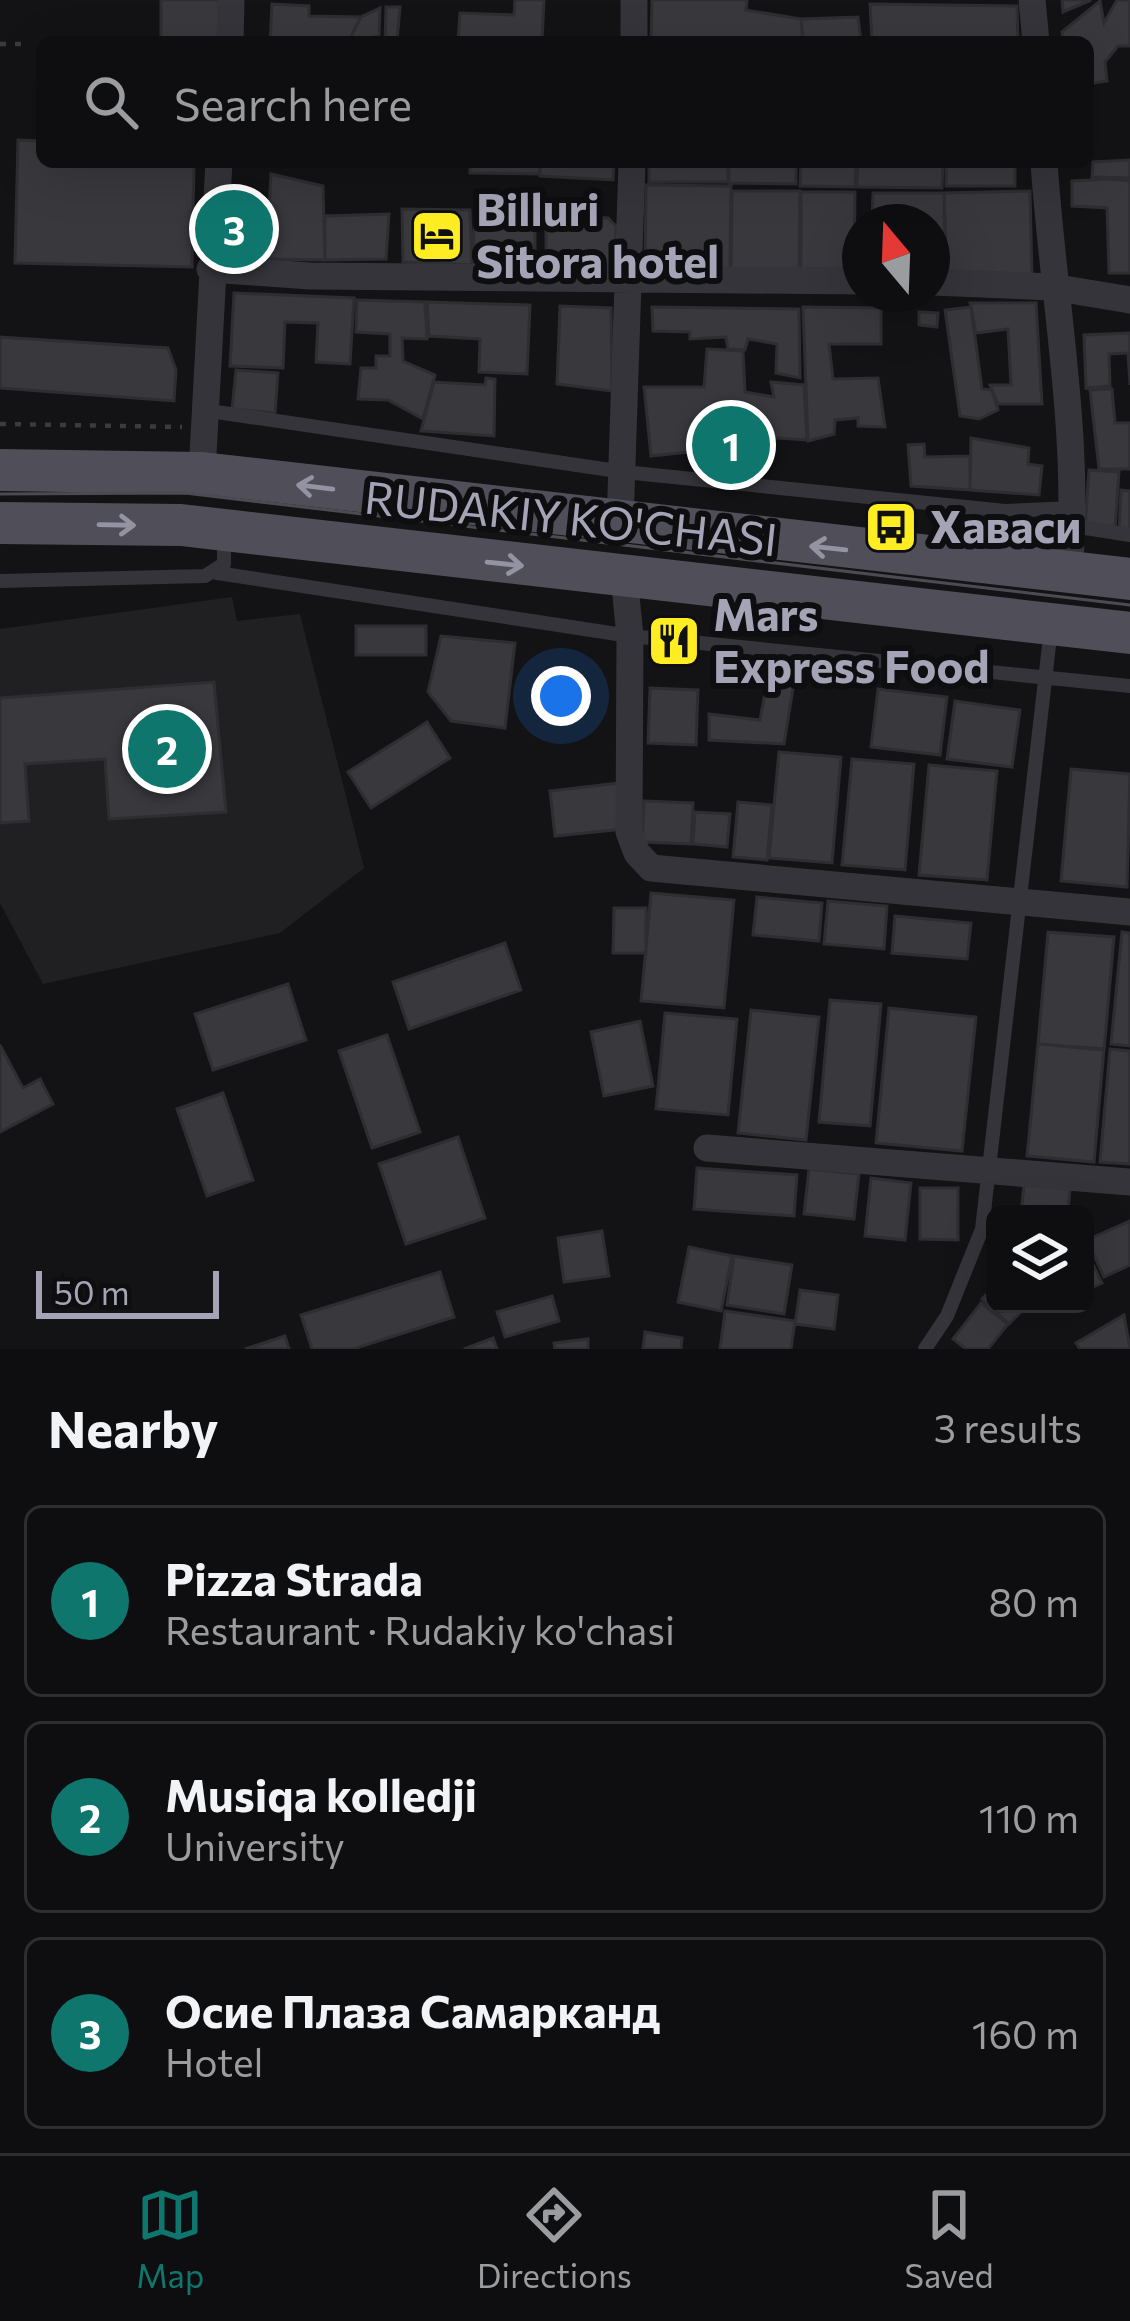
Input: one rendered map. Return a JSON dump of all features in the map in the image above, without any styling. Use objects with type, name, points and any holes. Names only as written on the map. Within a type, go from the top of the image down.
[{"type":"main road","name":"RUDAKIY KO'CHASI","points":[[0,470],[202,473],[1130,579]]},
{"type":"main road","name":"RUDAKIY KO'CHASI","points":[[0,523],[222,530],[1130,633]]},
{"type":"main road","points":[[1052,626],[1069,573]]},
{"type":"street","points":[[230,36],[231,0]]},
{"type":"street","points":[[634,0],[634,36]]},
{"type":"street","points":[[1033,0],[1036,36]]},
{"type":"street","points":[[202,473],[218,168]]},
{"type":"street","points":[[620,524],[632,168]]},
{"type":"street","points":[[1044,168],[1052,287],[1073,451],[1069,573]]},
{"type":"street","points":[[210,268],[310,276],[842,281]]},
{"type":"street","points":[[950,283],[1052,287],[1130,300]]},
{"type":"street","points":[[624,577],[630,636],[629,832],[637,853],[651,868],[1130,911]]},
{"type":"street","points":[[706,1148],[1130,1182]]},
{"type":"lane","points":[[203,410],[624,472],[1073,517],[1130,535]]},
{"type":"lane","points":[[217,573],[227,553],[222,530]]},
{"type":"lane","points":[[0,581],[217,573],[630,636],[1130,686]]},
{"type":"lane","points":[[925,1349],[947,1316],[982,1229],[1052,626]]},
{"type":"path","points":[[0,44],[24,44]]},
{"type":"shaded area","points":[[232,597],[237,621],[300,614],[364,868],[280,933],[43,984],[0,903],[0,629]]},
{"type":"building","points":[[161,0],[227,0],[226,36],[161,36]]},
{"type":"building","points":[[515,0],[544,0],[542,36],[458,36],[460,13],[514,15]]},
{"type":"building","points":[[652,0],[747,0],[746,10],[801,19],[802,36],[651,36]]},
{"type":"building","points":[[1062,0],[1091,0],[1063,12]]},
{"type":"building","points":[[1117,0],[1130,0],[1130,46],[1118,46],[1105,62],[1107,81],[1094,83],[1094,36],[1062,36],[1062,32],[1100,1],[1104,23]]},
{"type":"building","points":[[272,4],[309,6],[309,16],[361,17],[351,36],[270,36]]},
{"type":"building","points":[[870,4],[1017,6],[1018,36],[872,36]]},
{"type":"building","points":[[386,7],[400,7],[397,36],[385,36]]},
{"type":"building","points":[[380,8],[379,36],[351,36],[361,17]]},
{"type":"building","points":[[858,17],[860,36],[802,36],[801,19]]},
{"type":"building","points":[[18,140],[36,141],[36,168],[194,168],[192,267],[15,263]]},
{"type":"building","points":[[1130,160],[1130,178],[1092,177],[1094,162]]},
{"type":"building","points":[[470,168],[540,168],[539,174],[470,173]]},
{"type":"building","points":[[541,168],[614,168],[613,180],[540,176]]},
{"type":"building","points":[[649,168],[728,168],[728,182],[649,182]]},
{"type":"building","points":[[729,168],[796,168],[796,184],[729,183]]},
{"type":"building","points":[[801,168],[856,168],[855,187],[800,186]]},
{"type":"building","points":[[858,168],[943,168],[942,188],[857,187]]},
{"type":"building","points":[[946,168],[1015,168],[1015,186],[946,186]]},
{"type":"building","points":[[271,174],[323,186],[325,260],[266,259]]},
{"type":"building","points":[[1072,181],[1130,181],[1130,273],[1109,273],[1107,208],[1072,206]]},
{"type":"building","points":[[646,185],[731,186],[730,276],[645,276]]},
{"type":"building","points":[[732,191],[800,191],[799,277],[731,277]]},
{"type":"building","points":[[1030,191],[1032,279],[950,282],[950,204],[944,204],[944,193]]},
{"type":"building","points":[[801,192],[855,192],[855,204],[842,204],[842,278],[801,277]]},
{"type":"building","points":[[873,193],[944,193],[944,204],[873,204]]},
{"type":"building","name":"Billuri Sitora hotel","points":[[402,209],[470,210],[472,265],[403,262]]},
{"type":"building","points":[[389,214],[386,259],[325,260],[325,216]]},
{"type":"building","points":[[475,215],[535,217],[535,267],[472,265]]},
{"type":"building","points":[[546,215],[608,218],[616,226],[616,271],[546,264]]},
{"type":"building","points":[[234,293],[354,298],[350,364],[316,362],[318,323],[285,322],[283,368],[230,366]]},
{"type":"building","points":[[357,300],[425,302],[427,339],[402,338],[403,361],[435,375],[423,419],[388,400],[358,399],[361,368],[376,368],[376,356],[390,356],[390,334],[356,332]]},
{"type":"building","points":[[427,302],[530,305],[527,374],[479,372],[480,339],[429,336]]},
{"type":"building","points":[[970,303],[1036,303],[1042,404],[998,404],[990,385],[1011,385],[1008,329],[976,333]]},
{"type":"building","points":[[560,306],[611,308],[612,391],[557,384]]},
{"type":"building","points":[[652,307],[799,309],[800,378],[776,373],[777,344],[748,339],[745,350],[728,349],[726,337],[690,339],[690,332],[653,331]]},
{"type":"building","points":[[803,307],[881,312],[881,344],[829,344],[833,379],[878,378],[885,427],[858,426],[858,418],[835,420],[834,434],[808,441]]},
{"type":"building","points":[[971,307],[982,389],[992,390],[998,410],[979,419],[960,416],[945,312]]},
{"type":"building","points":[[919,312],[938,313],[937,327],[919,325]]},
{"type":"building","points":[[1130,333],[1130,385],[1128,353],[1109,354],[1110,386],[1086,388],[1084,335]]},
{"type":"building","points":[[0,337],[168,348],[176,370],[174,401],[0,388]]},
{"type":"building","points":[[707,349],[743,351],[745,392],[774,397],[771,382],[804,385],[807,440],[747,436],[747,464],[716,456],[716,428],[693,426],[690,452],[651,456],[644,387],[704,387]]},
{"type":"building","points":[[236,370],[278,373],[275,413],[232,409]]},
{"type":"building","points":[[486,378],[495,379],[494,436],[421,431],[434,382],[485,385]]},
{"type":"building","points":[[1112,389],[1115,423],[1130,423],[1130,469],[1099,469],[1090,390]]},
{"type":"building","points":[[971,438],[1029,448],[1028,464],[1042,466],[1039,495],[970,490]]},
{"type":"building","points":[[924,444],[925,457],[970,456],[970,490],[911,486],[908,445]]},
{"type":"building","points":[[1089,470],[1119,472],[1115,529],[1085,527]]},
{"type":"building","points":[[1121,490],[1130,491],[1130,533],[1119,532]]},
{"type":"building","points":[[356,626],[426,626],[426,655],[356,655]]},
{"type":"building","points":[[441,636],[515,643],[505,728],[451,721],[428,692]]},
{"type":"building","points":[[770,666],[796,670],[784,744],[709,740],[709,714],[760,720]]},
{"type":"building","points":[[214,682],[226,812],[109,819],[105,759],[25,764],[29,821],[0,823],[0,698]]},
{"type":"building","points":[[650,688],[698,690],[696,745],[648,743]]},
{"type":"building","points":[[878,689],[947,697],[940,755],[871,747]]},
{"type":"building","points":[[955,701],[1020,710],[1012,767],[947,759]]},
{"type":"building","points":[[427,722],[450,758],[371,808],[348,772]]},
{"type":"building","points":[[779,752],[841,757],[832,863],[769,858]]},
{"type":"building","points":[[852,759],[914,764],[905,870],[842,865]]},
{"type":"building","points":[[929,765],[997,771],[987,880],[919,875]]},
{"type":"building","points":[[1071,769],[1130,774],[1127,887],[1061,881]]},
{"type":"building","points":[[619,783],[625,829],[555,836],[550,791]]},
{"type":"building","points":[[644,801],[693,803],[691,844],[642,842]]},
{"type":"building","points":[[738,802],[772,805],[767,860],[733,857]]},
{"type":"building","points":[[695,812],[730,814],[727,847],[693,844]]},
{"type":"building","points":[[651,893],[734,900],[724,1008],[641,1001]]},
{"type":"building","points":[[757,897],[822,903],[819,941],[753,935]]},
{"type":"building","points":[[828,901],[887,906],[884,949],[824,944]]},
{"type":"building","points":[[614,908],[646,908],[646,953],[613,953]]},
{"type":"building","points":[[895,916],[971,923],[967,959],[892,953]]},
{"type":"building","points":[[1048,932],[1114,937],[1104,1050],[1038,1044]]},
{"type":"building","points":[[1122,932],[1130,933],[1130,1046],[1111,1044]]},
{"type":"building","points":[[505,943],[521,990],[409,1029],[393,982]]},
{"type":"building","points":[[288,984],[306,1040],[213,1070],[195,1014]]},
{"type":"building","points":[[830,1000],[881,1004],[870,1126],[819,1122]]},
{"type":"building","points":[[889,1008],[976,1017],[962,1151],[876,1143]]},
{"type":"building","points":[[751,1010],[819,1017],[806,1140],[738,1133]]},
{"type":"building","points":[[665,1013],[737,1019],[728,1115],[656,1109]]},
{"type":"building","points":[[640,1021],[653,1086],[604,1096],[591,1032]]},
{"type":"building","points":[[387,1035],[420,1132],[372,1148],[339,1051]]},
{"type":"building","points":[[1038,1044],[1104,1049],[1094,1162],[1027,1156]]},
{"type":"building","points":[[0,1045],[23,1088],[40,1079],[53,1104],[0,1132]]},
{"type":"building","points":[[1110,1049],[1130,1051],[1130,1164],[1100,1162]]},
{"type":"building","points":[[223,1093],[253,1180],[207,1196],[177,1109]]},
{"type":"building","points":[[458,1137],[485,1218],[406,1244],[379,1164]]},
{"type":"building","points":[[697,1168],[797,1175],[794,1216],[694,1209]]},
{"type":"building","points":[[809,1169],[859,1174],[854,1219],[804,1214]]},
{"type":"building","points":[[871,1178],[911,1183],[905,1240],[865,1236]]},
{"type":"building","points":[[1024,1183],[1070,1187],[1069,1205],[1022,1205]]},
{"type":"building","points":[[920,1188],[958,1188],[958,1240],[920,1239]]},
{"type":"building","points":[[1130,1221],[1130,1265],[1104,1277],[1094,1255],[1094,1237]]},
{"type":"building","points":[[602,1231],[609,1276],[564,1282],[558,1238]]},
{"type":"building","points":[[689,1247],[732,1256],[721,1311],[678,1302]]},
{"type":"building","points":[[734,1256],[792,1265],[784,1314],[727,1305]]},
{"type":"building","points":[[440,1272],[454,1317],[353,1349],[312,1349],[301,1315]]},
{"type":"building","points":[[800,1290],[838,1295],[834,1329],[795,1324]]},
{"type":"building","points":[[552,1296],[559,1321],[505,1337],[497,1312]]},
{"type":"building","points":[[981,1303],[986,1313],[1008,1324],[988,1349],[966,1349],[953,1339]]},
{"type":"building","points":[[725,1311],[795,1321],[791,1349],[720,1349]]},
{"type":"building","points":[[997,1313],[1020,1313],[1009,1324]]},
{"type":"building","points":[[1124,1315],[1130,1349],[1080,1349],[1076,1343]]},
{"type":"building","points":[[645,1332],[682,1338],[681,1349],[643,1349]]},
{"type":"building","points":[[285,1336],[289,1349],[245,1349]]},
{"type":"building","points":[[493,1338],[497,1349],[464,1349]]},
{"type":"building","points":[[588,1339],[588,1349],[555,1349],[554,1343]]},
{"type":"tram line","points":[[0,494],[185,493],[1130,605]]},
{"type":"place","name":"Осие Плаза Самарканд","points":[[234,229]]},
{"type":"place","name":"Billuri Sitora hotel","points":[[437,236]]},
{"type":"place","name":"Pizza Strada","points":[[731,445]]},
{"type":"place","name":"Хаваси","points":[[891,527]]},
{"type":"place","name":"Mars Express Food","points":[[674,641]]},
{"type":"place","name":"Musiqa kolledji","points":[[167,749]]}]
